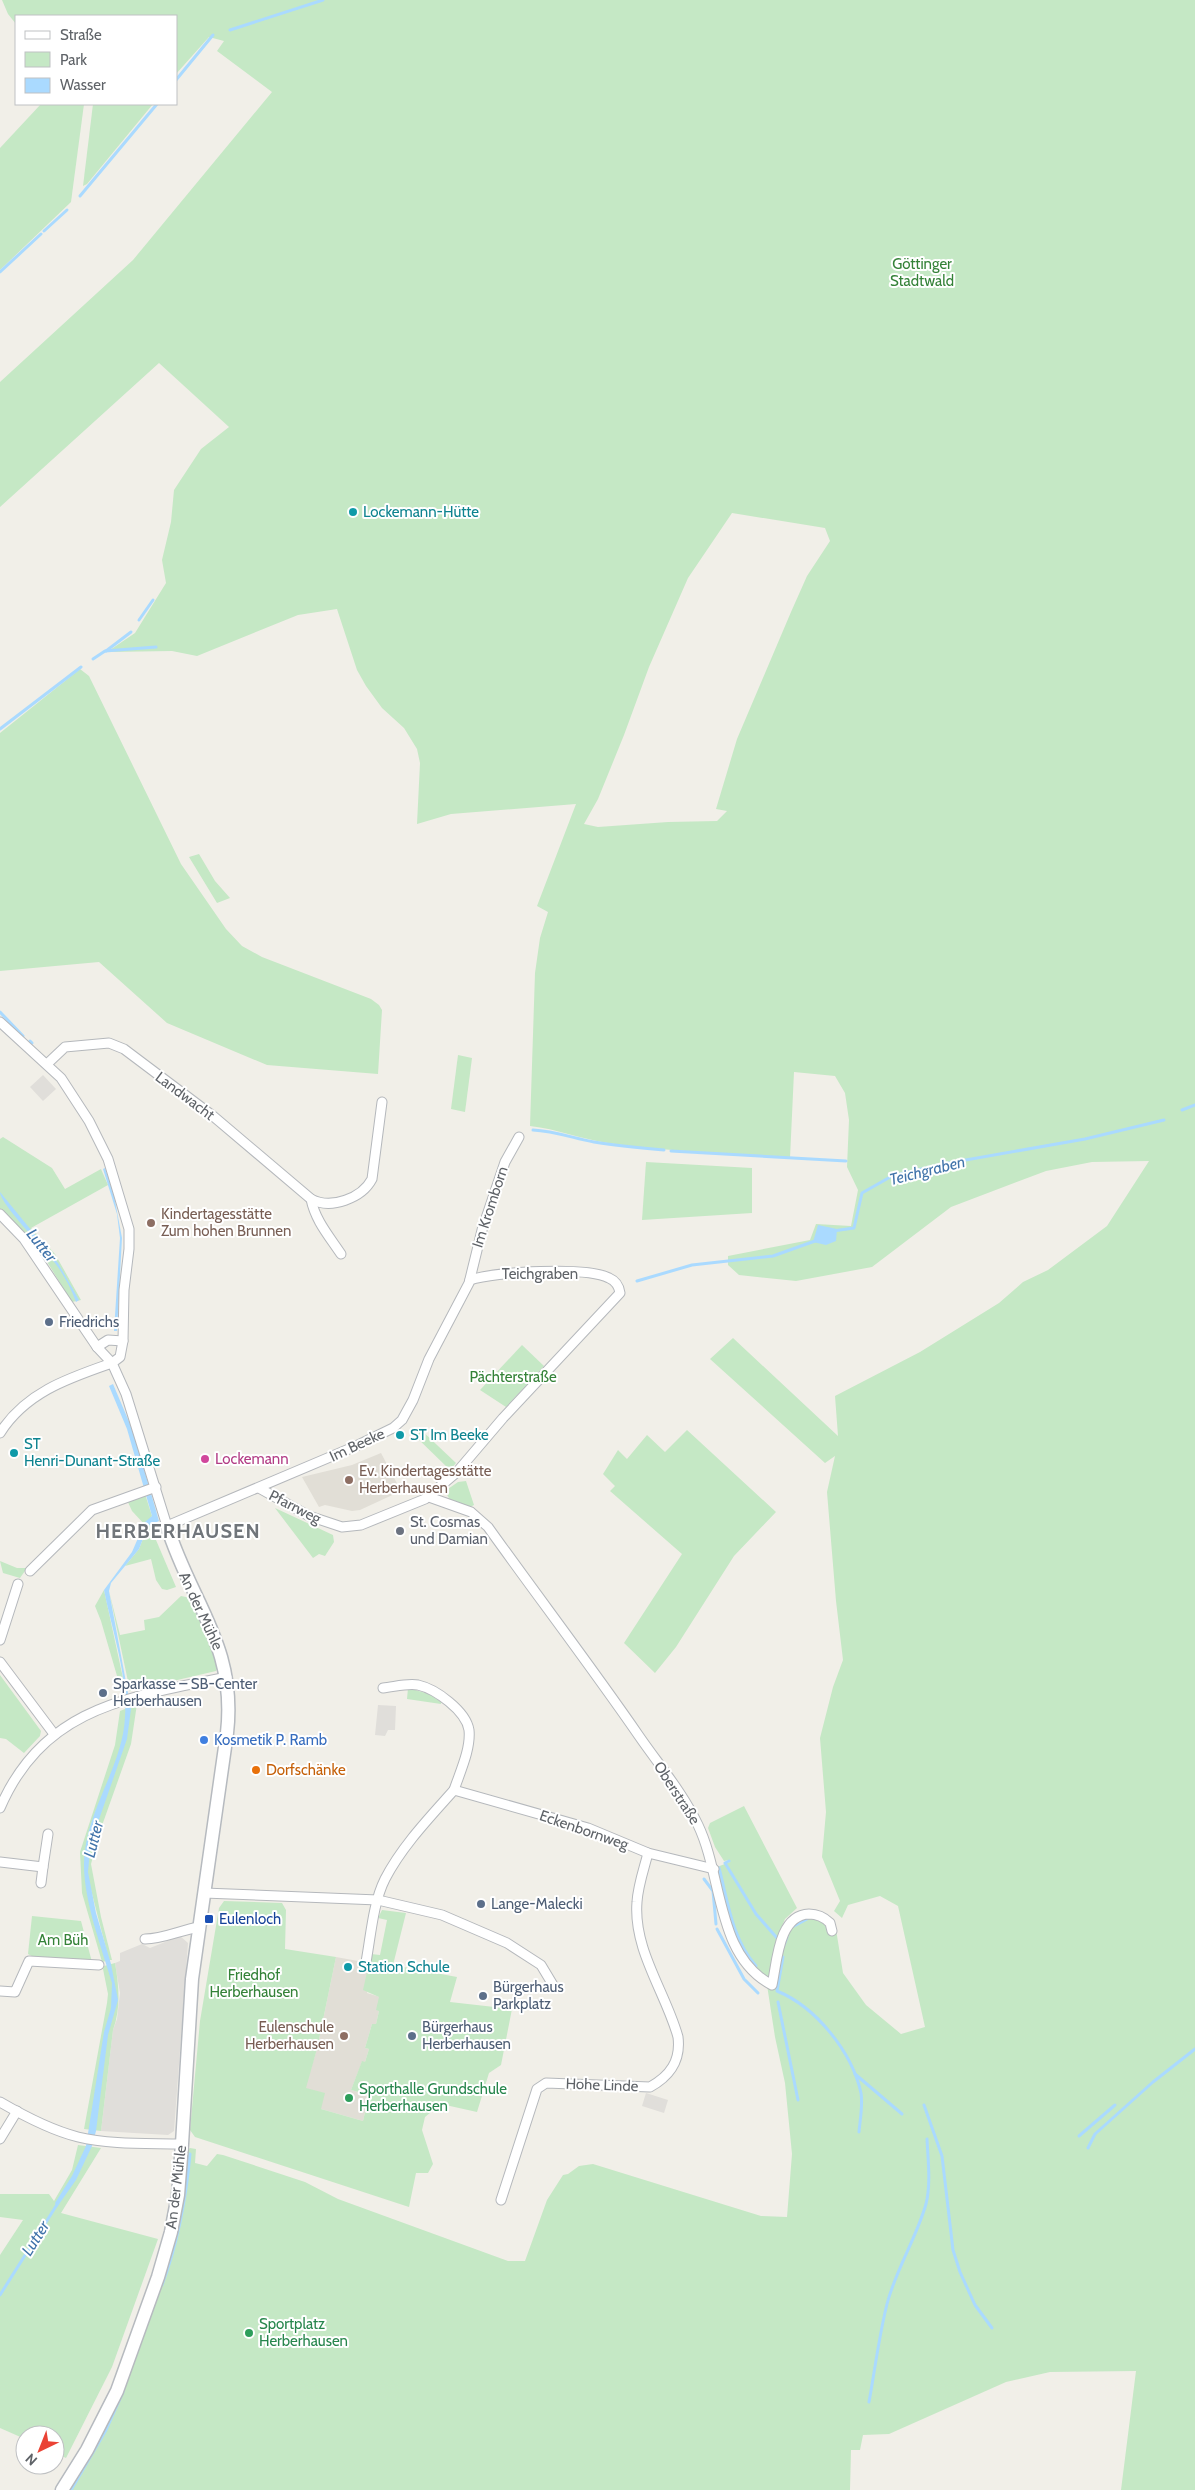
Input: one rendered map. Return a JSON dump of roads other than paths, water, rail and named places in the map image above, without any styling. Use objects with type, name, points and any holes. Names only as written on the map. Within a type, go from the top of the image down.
[{"type":"street","points":[[0,1022],[64,1082],[89,1121],[108,1159],[117,1184],[129,1229],[130,1249],[124,1290],[123,1341],[120,1357],[44,1391],[17,1411],[0,1433]]},
{"type":"street","name":"Landwacht","points":[[46,1064],[65,1048],[110,1043],[124,1049],[213,1116],[311,1199],[314,1211],[322,1227],[341,1254]]},
{"type":"street","points":[[311,1199],[321,1203],[334,1202],[358,1194],[366,1189],[372,1179],[382,1102]]},
{"type":"street","name":"Im Kromborn","points":[[470,1280],[480,1238],[505,1162],[520,1137]]},
{"type":"street","points":[[0,1214],[24,1239],[97,1347],[112,1362]]},
{"type":"street","name":"Teichgraben","points":[[429,1496],[461,1466],[553,1364],[618,1297],[620,1290],[611,1279],[575,1273],[514,1273],[470,1280]]},
{"type":"street","name":"Im Beeke","points":[[167,1526],[356,1446],[393,1428],[409,1410],[429,1359],[470,1280]]},
{"type":"street","points":[[97,1347],[108,1340],[123,1341]]},
{"type":"street","name":"An der Mühle","points":[[62,2490],[96,2433],[117,2391],[166,2254],[178,2195],[190,2006],[199,1928],[229,1717],[227,1677],[216,1636],[178,1560],[167,1526],[150,1489],[126,1394],[112,1362]]},
{"type":"street","name":"Pfarrweg","points":[[258,1488],[321,1522],[342,1527],[361,1525],[429,1496]]},
{"type":"street","points":[[30,1571],[92,1510],[150,1489]]},
{"type":"street","name":"Oberstraße","points":[[429,1496],[479,1517],[576,1648],[684,1801],[705,1840],[714,1869],[728,1932],[744,1963],[772,1985],[783,1936],[793,1920],[802,1915],[816,1915],[830,1923],[832,1931]]},
{"type":"street","points":[[0,1640],[18,1584]]},
{"type":"street","points":[[0,1662],[54,1734]]},
{"type":"street","points":[[0,1808],[19,1772],[36,1750],[54,1734],[95,1710],[141,1695],[227,1677]]},
{"type":"street","points":[[366,1962],[378,1900],[386,1878],[394,1865],[454,1790],[469,1735],[467,1724],[462,1715],[440,1696],[426,1688],[410,1685],[383,1688]]},
{"type":"street","name":"Eckenbornweg","points":[[454,1790],[588,1828],[648,1853],[714,1869]]},
{"type":"street","points":[[41,1883],[48,1834]]},
{"type":"street","name":"Hohe Linde","points":[[501,2200],[537,2089],[546,2083],[650,2087],[662,2080],[673,2070],[678,2052],[678,2037],[643,1947],[638,1924],[637,1902],[648,1853]]},
{"type":"street","points":[[0,1862],[43,1867]]},
{"type":"street","points":[[204,1894],[378,1900],[442,1915],[508,1943],[540,1965],[553,1985]]},
{"type":"street","points":[[145,1939],[156,1939],[176,1931],[199,1928]]},
{"type":"street","points":[[0,1991],[15,1992],[29,1961],[99,1965]]},
{"type":"street","points":[[0,2102],[52,2128],[81,2138],[103,2141],[182,2144]]},
{"type":"street","points":[[0,2139],[17,2111]]},
{"type":"water","points":[[105,1168],[113,1190],[122,1238],[117,1331],[114,1331],[120,1238],[117,1214],[103,1169]]},
{"type":"water","points":[[0,1192],[58,1263],[79,1300],[76,1302],[58,1268],[7,1206]]},
{"type":"water","points":[[818,1225],[837,1229],[836,1241],[826,1245],[813,1242]]},
{"type":"water","points":[[113,1384],[133,1431],[159,1521],[148,1526],[139,1549],[111,1583],[109,1591],[131,1709],[127,1739],[95,1831],[90,1851],[88,1872],[96,1913],[111,1964],[118,2000],[108,2035],[96,2131],[92,2146],[76,2180],[57,2207],[55,2203],[72,2176],[86,2146],[104,2032],[111,2008],[112,1983],[92,1917],[84,1866],[88,1833],[119,1751],[125,1717],[122,1669],[104,1590],[132,1552],[145,1522],[152,1516],[127,1429],[109,1386]]},
{"type":"waterway","points":[[230,30],[323,0]]},
{"type":"waterway","points":[[178,78],[213,35]]},
{"type":"waterway","points":[[80,196],[156,105]]},
{"type":"waterway","points":[[44,231],[67,210]]},
{"type":"waterway","points":[[0,272],[41,234]]},
{"type":"waterway","points":[[139,620],[153,600]]},
{"type":"waterway","points":[[106,651],[131,632]]},
{"type":"waterway","points":[[93,659],[105,651],[156,647]]},
{"type":"waterway","points":[[0,729],[81,667]]},
{"type":"waterway","points":[[0,1012],[23,1036]]},
{"type":"waterway","name":"Teichgraben","points":[[1182,1110],[1195,1105]]},
{"type":"waterway","name":"Teichgraben","points":[[833,1231],[854,1228],[862,1193],[892,1176],[943,1164],[1085,1139],[1164,1120]]},
{"type":"waterway","points":[[533,1130],[629,1147],[664,1150]]},
{"type":"waterway","points":[[671,1151],[846,1161]]},
{"type":"waterway","name":"Teichgraben","points":[[637,1281],[692,1265],[773,1256],[815,1241]]},
{"type":"waterway","points":[[729,1861],[725,1863],[756,1914],[777,1938]]},
{"type":"waterway","points":[[719,1868],[736,1932],[741,1944],[756,1966]]},
{"type":"waterway","points":[[704,1879],[713,1891],[716,1924]]},
{"type":"waterway","points":[[794,1926],[807,1919]]},
{"type":"waterway","points":[[717,1929],[744,1979],[758,1993]]},
{"type":"waterway","points":[[784,1945],[787,1937]]},
{"type":"waterway","points":[[783,1957],[777,1991],[791,1998],[818,2019],[841,2047],[850,2062],[862,2098],[859,2132]]},
{"type":"waterway","points":[[778,2002],[798,2100]]},
{"type":"waterway","points":[[1088,2148],[1095,2134],[1153,2082],[1195,2049]]},
{"type":"waterway","points":[[855,2074],[902,2114]]},
{"type":"waterway","points":[[924,2105],[942,2156],[953,2250],[960,2272],[975,2305],[992,2328]]},
{"type":"waterway","points":[[1079,2136],[1115,2105]]},
{"type":"waterway","points":[[869,2402],[887,2304],[895,2279],[922,2217],[928,2196],[927,2139]]},
{"type":"waterway","points":[[162,2285],[173,2253],[186,2187],[190,2154]]},
{"type":"waterway","name":"Lutter","points":[[0,2295],[58,2203]]},
{"type":"waterway","points":[[71,2490],[106,2430],[123,2392]]},
{"type":"place","name":"Lockemann-Hütte","points":[[353,512]]},
{"type":"place","name":"Kindertagesstätte Zum hohen Brunnen","points":[[151,1223]]},
{"type":"place","name":"Friedrichs","points":[[49,1322]]},
{"type":"place","name":"ST Im Beeke","points":[[400,1435]]},
{"type":"place","name":"ST Henri-Dunant-Straße","points":[[14,1453]]},
{"type":"place","name":"Lockemann","points":[[205,1459]]},
{"type":"place","name":"Ev. Kindertagesstätte Herberhausen","points":[[349,1480]]},
{"type":"place","name":"St. Cosmas und Damian","points":[[400,1531]]},
{"type":"place","name":"Sparkasse – SB-Center Herberhausen","points":[[103,1693]]},
{"type":"place","name":"Kosmetik P. Ramb","points":[[204,1740]]},
{"type":"place","name":"Dorfschänke","points":[[256,1770]]},
{"type":"place","name":"Lange-Malecki","points":[[481,1904]]},
{"type":"place","name":"Eulenloch","points":[[209,1919]]},
{"type":"place","name":"Station Schule","points":[[348,1967]]},
{"type":"place","name":"Bürgerhaus Parkplatz","points":[[483,1996]]},
{"type":"place","name":"Eulenschule Herberhausen","points":[[344,2036]]},
{"type":"place","name":"Bürgerhaus Herberhausen","points":[[412,2036]]},
{"type":"place","name":"Sporthalle Grundschule Herberhausen","points":[[349,2098]]},
{"type":"place","name":"Sportplatz Herberhausen","points":[[249,2333]]},
{"type":"district","name":"HERBERHAUSEN","points":[[178,1531]]},
{"type":"park label","name":"Göttinger Stadtwald","points":[[922,272]]},
{"type":"park label","name":"Pächterstraße","points":[[513,1377]]},
{"type":"park label","name":"Am Büh","points":[[63,1940]]},
{"type":"park label","name":"Friedhof Herberhausen","points":[[254,1984]]}]
